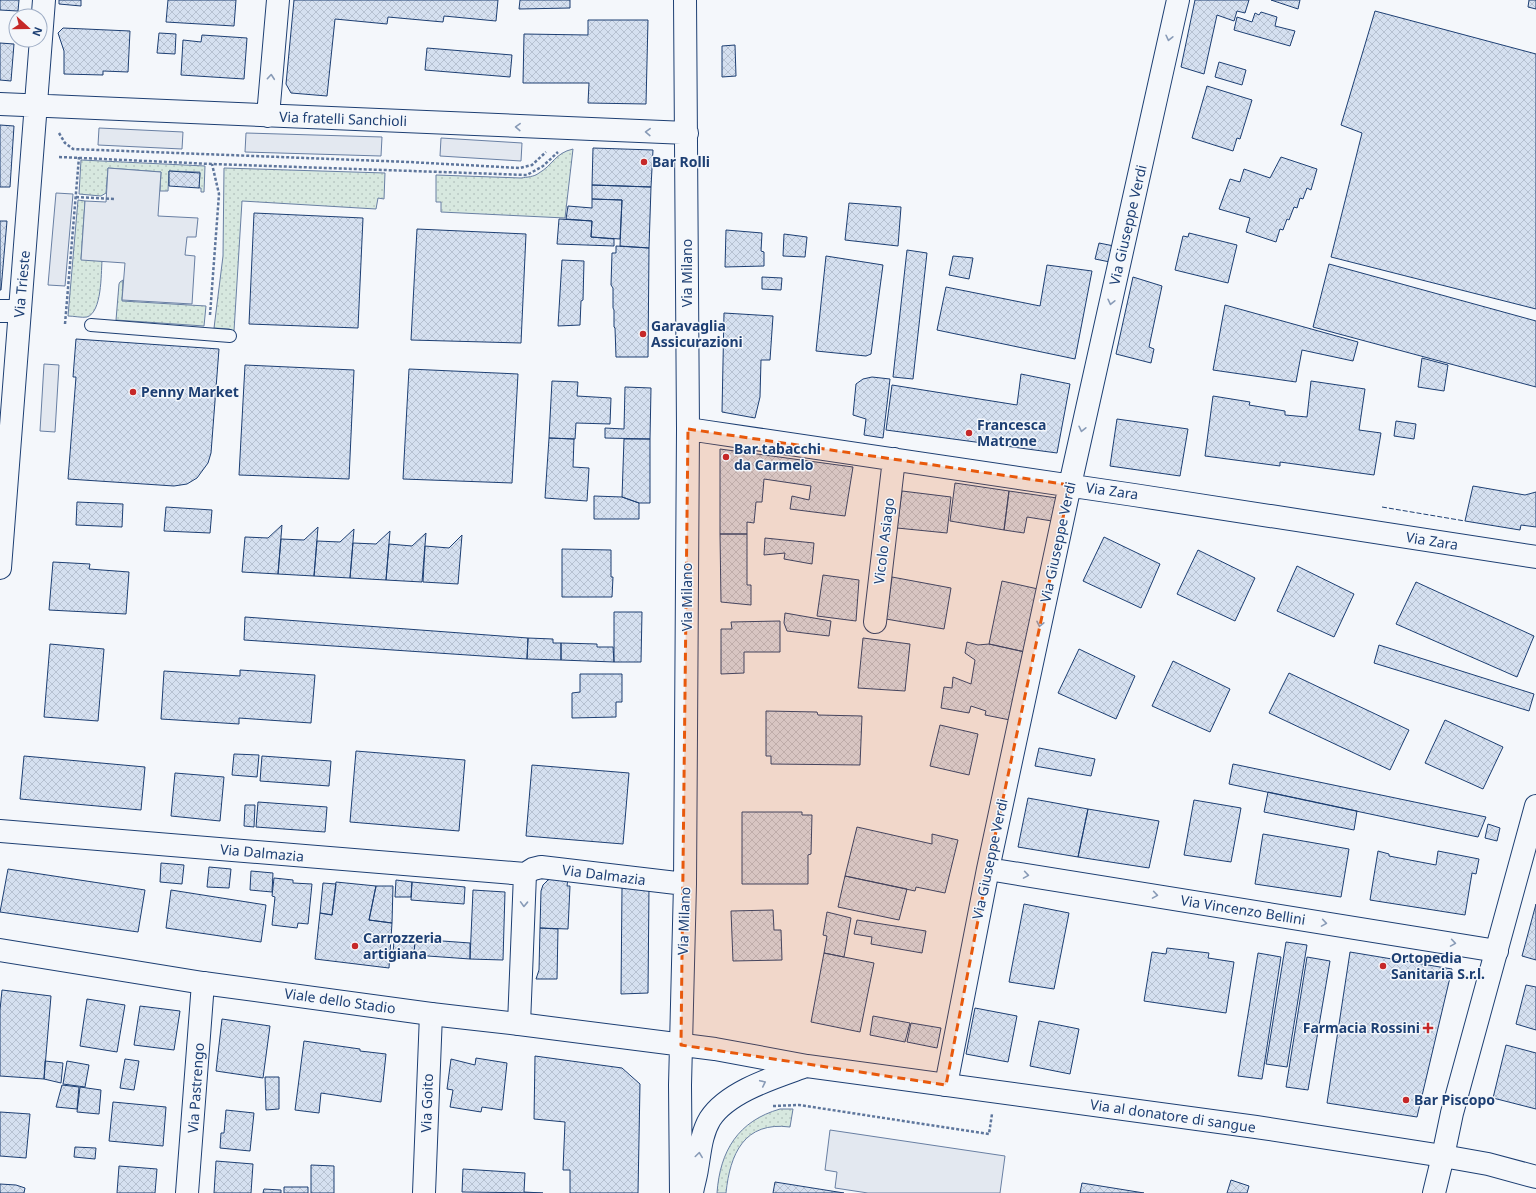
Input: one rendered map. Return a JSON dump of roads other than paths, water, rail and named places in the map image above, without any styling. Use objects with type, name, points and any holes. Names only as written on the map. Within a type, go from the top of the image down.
[{"type":"street","name":"Via Trieste","points":[[0,568],[10,311],[43,106],[44,0]]},
{"type":"street","points":[[268,116],[278,0]]},
{"type":"street","name":"Via Milano","points":[[681,1193],[680,1085],[685,884],[688,429],[685,0]]},
{"type":"street","name":"Via Giuseppe Verdi","points":[[946,1085],[988,869],[1070,485],[1178,0]]},
{"type":"street","name":"Via fratelli Sanchioli","points":[[0,104],[687,133]]},
{"type":"street","name":"Via Zara","points":[[688,429],[1070,485],[1536,557]]},
{"type":"street","name":"Vicolo Asiago","points":[[874,622],[894,460]]},
{"type":"street","points":[[1434,1193],[1452,1113],[1536,806]]},
{"type":"street","name":"Via Dalmazia","points":[[0,831],[525,874],[533,869],[541,868],[685,884]]},
{"type":"street","name":"Via Vincenzo Bellini","points":[[988,869],[1497,950]]},
{"type":"street","points":[[519,1024],[525,874]]},
{"type":"street","name":"Viale dello Stadio","points":[[0,950],[204,983],[431,1014],[681,1045]]},
{"type":"street","name":"Via Pastrengo","points":[[187,1193],[204,983]]},
{"type":"street","name":"Via Goito","points":[[424,1193],[431,1014]]},
{"type":"street","name":"Via al donatore di sangue","points":[[681,1045],[715,1049],[807,1066],[1256,1127],[1488,1164],[1536,1177]]},
{"type":"street","name":"Via al donatore di sangue","points":[[692,1193],[705,1131],[710,1119],[728,1100],[773,1078],[807,1066]]},
{"type":"lane","points":[[91,325],[230,336]]},
{"type":"place","name":"Bar Rolli","points":[[644,162]]},
{"type":"place","name":"Garavaglia Assicurazioni","points":[[643,334]]},
{"type":"place","name":"Penny Market","points":[[133,392]]},
{"type":"place","name":"Francesca Matrone","points":[[969,433]]},
{"type":"place","name":"Bar tabacchi da Carmelo","points":[[726,457]]},
{"type":"place","name":"Carrozzeria artigiana","points":[[355,946]]},
{"type":"place","name":"Ortopedia Sanitaria S.r.l.","points":[[1383,966]]},
{"type":"place","name":"Farmacia Rossini","points":[[1428,1028]]},
{"type":"place","name":"Bar Piscopo","points":[[1406,1100]]}]
